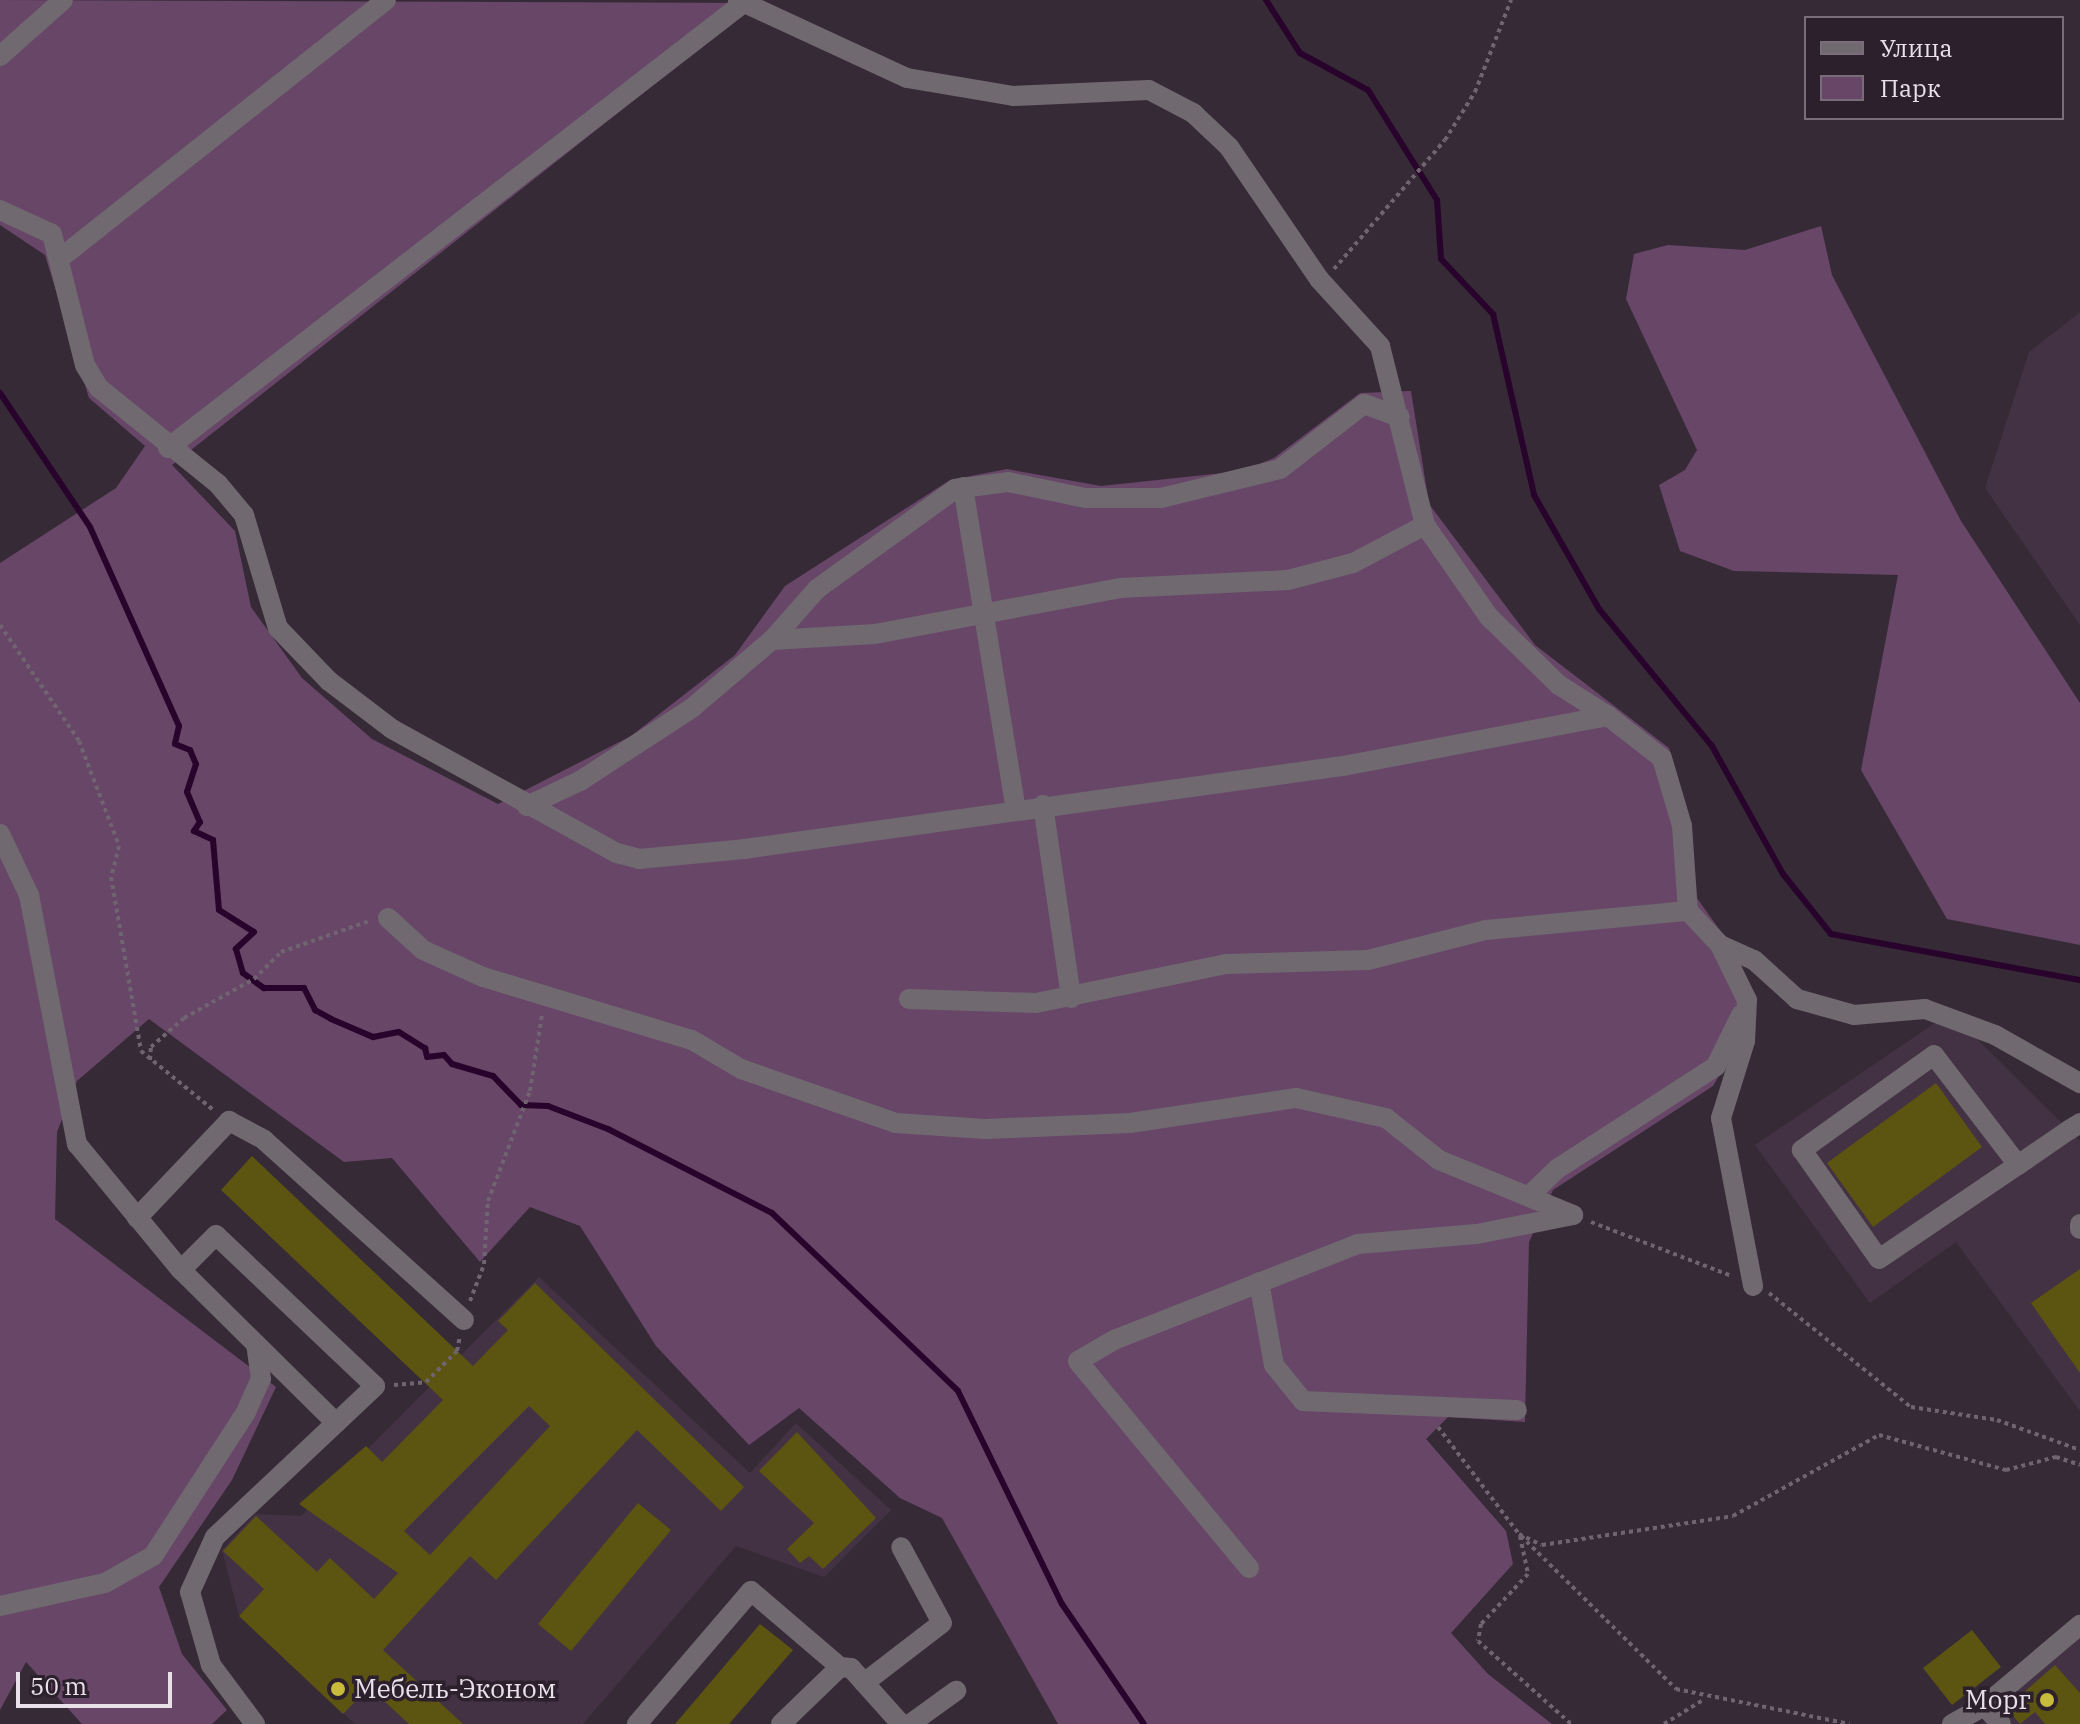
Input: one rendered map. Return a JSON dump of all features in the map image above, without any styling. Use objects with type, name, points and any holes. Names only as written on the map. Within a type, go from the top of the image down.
[{"type":"lane","points":[[0,56],[63,0]]},
{"type":"lane","points":[[63,256],[386,0]]},
{"type":"lane","points":[[168,448],[740,2],[907,78],[1013,96],[1149,90],[1193,113],[1229,147],[1319,279],[1380,346],[1425,525],[1489,617],[1559,685],[1608,716],[1662,758],[1682,826],[1688,911],[1720,945],[1747,1000],[1745,1041],[1721,1118],[1753,1286]]},
{"type":"lane","points":[[0,210],[52,234],[63,256],[85,365],[130,420],[218,484],[244,515],[278,628],[329,681],[392,729],[575,835],[639,859],[1343,766],[1608,716]]},
{"type":"lane","points":[[527,806],[638,746],[772,640],[817,589],[963,487],[1008,482],[1119,502],[1176,496],[1280,469],[1364,404],[1400,417]]},
{"type":"lane","points":[[963,487],[1016,809]]},
{"type":"lane","points":[[772,640],[821,641],[985,615],[1120,588],[1288,580],[1353,563],[1425,525]]},
{"type":"lane","points":[[1043,805],[1071,998]]},
{"type":"lane","points":[[0,834],[29,895],[77,1144],[181,1270],[336,1423]]},
{"type":"lane","points":[[909,999],[968,1005],[1071,998],[1226,964],[1368,960],[1486,930],[1688,911]]},
{"type":"lane","points":[[388,918],[423,950],[548,997],[692,1040],[741,1069],[896,1123],[985,1129],[1130,1123],[1296,1098],[1386,1118],[1439,1160],[1573,1215]]},
{"type":"lane","points":[[1720,945],[1754,960],[1797,999],[1854,1015],[1925,1009],[1995,1035],[2080,1083]]},
{"type":"lane","points":[[1529,1196],[1557,1169],[1716,1066],[1747,1000]]},
{"type":"lane","points":[[2018,1165],[1934,1055],[1802,1150],[1879,1259],[2018,1165],[2080,1123]]},
{"type":"lane","points":[[137,1218],[229,1121],[264,1140],[464,1320]]},
{"type":"lane","points":[[1249,1568],[1078,1361],[1259,1282],[1358,1244],[1477,1234],[1573,1215]]},
{"type":"lane","points":[[181,1270],[216,1235],[375,1386],[215,1537],[190,1592],[211,1665],[255,1724]]},
{"type":"lane","points":[[1259,1282],[1274,1365],[1292,1395],[1303,1401],[1428,1401],[1517,1410]]},
{"type":"lane","points":[[0,1606],[105,1583],[153,1556],[246,1412],[261,1379],[256,1344]]},
{"type":"lane","points":[[864,1683],[942,1623],[901,1547]]},
{"type":"lane","points":[[637,1724],[751,1591],[840,1667],[864,1683],[901,1724]]},
{"type":"lane","points":[[1952,1724],[1984,1706],[2080,1625]]},
{"type":"lane","points":[[781,1724],[840,1667]]},
{"type":"lane","points":[[910,1724],[956,1691]]},
{"type":"lane","points":[[1984,1706],[2001,1724]]},
{"type":"path","points":[[1319,279],[1434,157],[1475,92],[1511,0]]},
{"type":"path","points":[[0,625],[79,741],[119,846],[111,877],[141,1051],[229,1121]]},
{"type":"path","points":[[150,1060],[151,1047],[184,1018],[254,979],[281,952],[339,926],[388,918]]},
{"type":"path","points":[[375,1386],[426,1382],[457,1351],[464,1320],[484,1264],[488,1201],[521,1105],[548,997]]},
{"type":"path","points":[[1573,1215],[1780,1298],[1911,1407],[1997,1420],[2080,1450]]},
{"type":"path","points":[[1428,1401],[1445,1438],[1519,1534],[1661,1679],[1705,1699],[1849,1724]]},
{"type":"path","points":[[1519,1534],[1563,1546],[1636,1526],[1733,1516],[1879,1435],[2006,1470],[2056,1457],[2080,1465]]},
{"type":"path","points":[[1519,1534],[1528,1574],[1481,1624],[1478,1641],[1571,1724]]},
{"type":"path","points":[[1664,1724],[1705,1699]]},
{"type":"shaded area","points":[[2080,312],[2080,625],[1985,488],[2029,352]]},
{"type":"shaded area","points":[[1935,1023],[1973,1035],[2080,1141],[2080,1411],[1956,1242],[1870,1303],[1755,1145]]},
{"type":"shaded area","points":[[539,1277],[750,1473],[796,1423],[891,1510],[824,1577],[736,1546],[583,1724],[355,1724],[239,1616],[222,1550],[255,1514],[301,1516]]},
{"type":"shaded area","points":[[2080,1633],[2080,1724],[1982,1724],[2014,1686]]},
{"type":"green space","points":[[0,0],[757,3],[172,465],[235,531],[251,607],[302,678],[372,739],[498,804],[631,736],[735,655],[785,586],[950,480],[1007,469],[1101,486],[1242,471],[1274,458],[1360,393],[1411,391],[1429,504],[1535,645],[1669,748],[1688,815],[1694,894],[1727,940],[1756,1013],[1713,1086],[1553,1190],[1529,1242],[1525,1422],[1448,1417],[1426,1439],[1506,1531],[1513,1564],[1451,1633],[1488,1674],[1552,1724],[1058,1724],[942,1518],[900,1498],[799,1408],[749,1445],[656,1346],[580,1226],[530,1207],[480,1262],[392,1158],[344,1162],[149,1019],[77,1081],[57,1132],[55,1219],[276,1387],[232,1480],[159,1587],[182,1654],[227,1710],[212,1724],[82,1724],[26,1662],[0,1710],[0,563],[116,488],[145,446],[89,398],[45,255],[0,225]]},
{"type":"green space","points":[[1821,226],[1832,275],[1961,521],[2080,703],[2080,945],[1947,919],[1861,770],[1898,575],[1734,571],[1680,551],[1659,485],[1685,470],[1697,450],[1626,299],[1634,254],[1668,245],[1745,250]]},
{"type":"building","points":[[1936,1083],[1982,1147],[1873,1227],[1827,1163]]},
{"type":"building","points":[[252,1156],[473,1366],[508,1330],[498,1321],[535,1283],[744,1487],[721,1511],[637,1430],[496,1580],[470,1556],[383,1650],[463,1724],[409,1724],[369,1687],[343,1714],[239,1616],[264,1589],[223,1551],[256,1516],[317,1572],[330,1558],[374,1599],[398,1573],[299,1504],[366,1446],[382,1462],[443,1400],[221,1190]],"holes":[[[529,1406],[550,1426],[430,1555],[404,1531]]]},
{"type":"building","points":[[2080,1269],[2080,1373],[2031,1303]]},
{"type":"building","points":[[797,1432],[876,1518],[823,1569],[809,1556],[800,1563],[787,1549],[814,1523],[759,1471]]},
{"type":"building","points":[[638,1503],[671,1530],[571,1651],[538,1624]]},
{"type":"building","points":[[760,1624],[793,1650],[729,1724],[675,1724]]},
{"type":"building","points":[[1972,1630],[2001,1667],[1952,1705],[1923,1668]]},
{"type":"building","name":"Морг","points":[[2055,1665],[2080,1693],[2080,1724],[2045,1724],[2035,1712],[2020,1724],[2006,1708]]},
{"type":"waterway","points":[[1266,0],[1300,53],[1368,90],[1437,200],[1441,259],[1493,314],[1534,495],[1599,609],[1712,746],[1783,874],[1831,934],[2080,980]]},
{"type":"waterway","points":[[0,393],[90,527],[179,726],[175,744],[190,750],[196,764],[187,792],[200,822],[194,831],[213,840],[219,910],[254,932],[236,949],[243,973],[264,988],[304,988],[315,1010],[331,1019],[373,1037],[399,1032],[425,1048],[427,1057],[444,1055],[452,1064],[493,1076],[521,1105],[548,1106],[608,1129],[772,1213],[958,1391],[1062,1604],[1144,1724]]},
{"type":"place","name":"Мебель-Эконом","points":[[338,1689]]},
{"type":"place","name":"Морг","points":[[2047,1700]]}]
